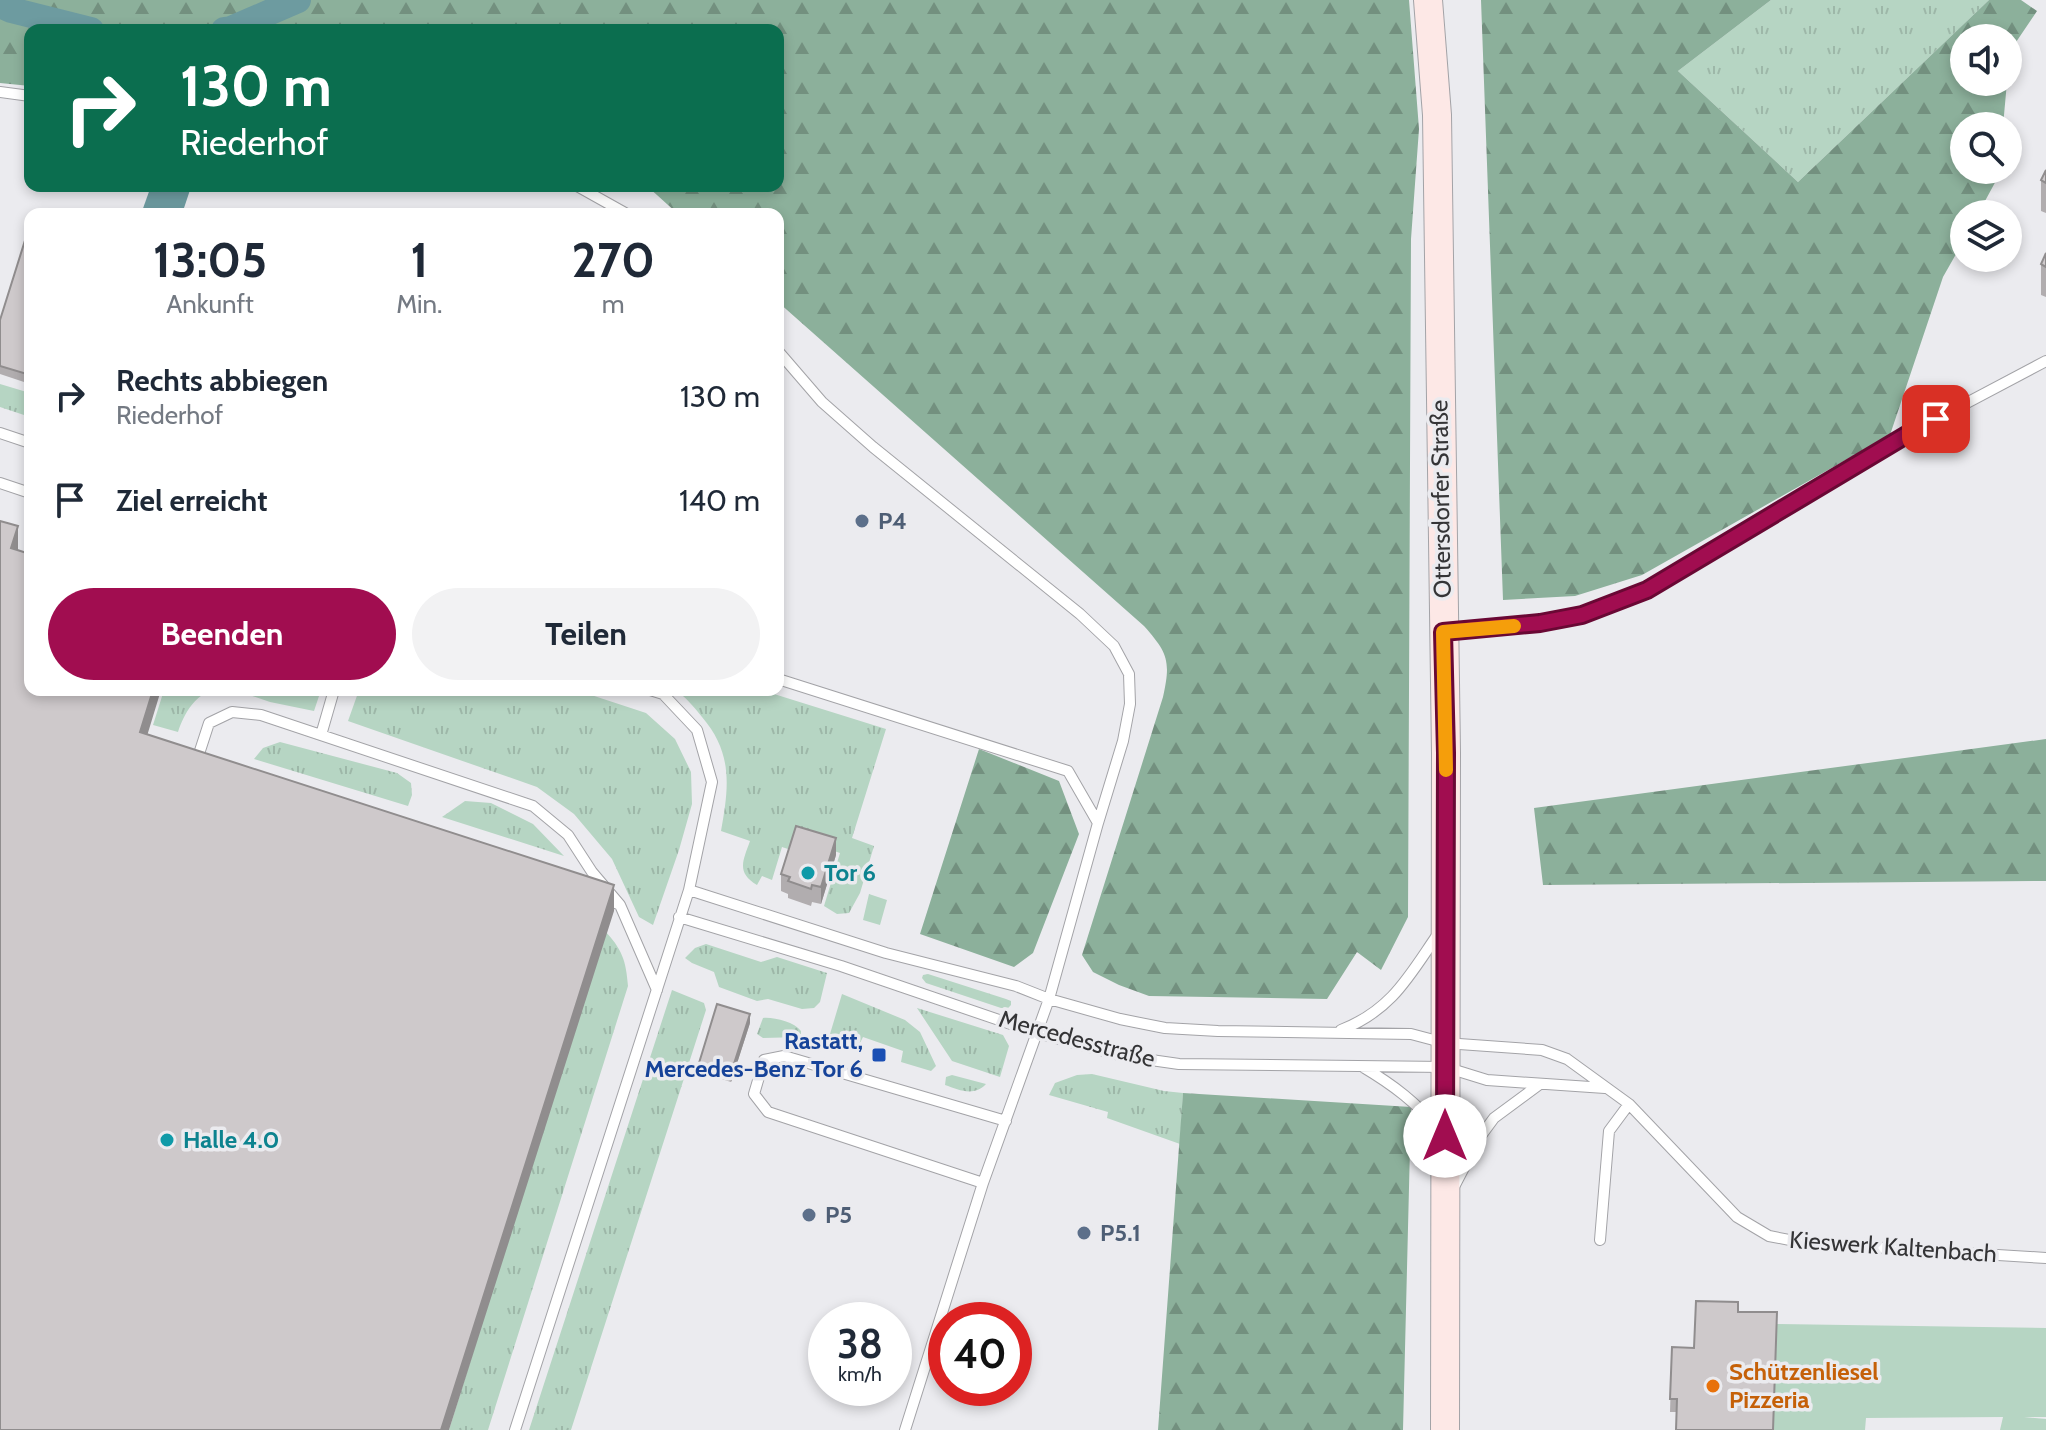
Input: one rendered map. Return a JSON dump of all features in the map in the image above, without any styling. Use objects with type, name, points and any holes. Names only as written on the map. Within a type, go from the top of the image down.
[{"type":"street","name":"Ottersdorfer Straße","points":[[1428,0],[1437,115],[1446,753],[1445,1430]]},
{"type":"lane","points":[[0,92],[24,95]]},
{"type":"lane","points":[[588,192],[616,208]]},
{"type":"lane","points":[[784,358],[822,402],[873,447],[1080,614],[1114,646],[1129,674],[1130,704],[1123,741],[1049,999],[983,1183],[905,1430]]},
{"type":"lane","points":[[1443,632],[1540,623],[1582,615],[1647,590],[1908,434],[2046,361]]},
{"type":"lane","points":[[0,433],[24,441]]},
{"type":"lane","points":[[0,483],[24,491]]},
{"type":"lane","points":[[784,681],[1068,771],[1098,823]]},
{"type":"lane","points":[[321,735],[332,696]]},
{"type":"lane","points":[[515,1430],[689,890],[712,782],[697,730],[665,696]]},
{"type":"lane","points":[[210,769],[195,765],[209,723],[232,712],[261,715],[533,806],[568,835],[592,872],[620,905],[657,990]]},
{"type":"lane","name":"Mercedesstraße","points":[[689,890],[886,953],[1016,986],[1049,999],[1120,1019],[1165,1028],[1218,1031],[1411,1034],[1445,1055]]},
{"type":"lane","points":[[595,894],[620,905]]},
{"type":"lane","name":"Mercedesstraße","points":[[679,917],[814,957],[1037,1033],[1123,1056],[1179,1064],[1361,1066],[1445,1055]]},
{"type":"lane","points":[[1335,1032],[1376,1012],[1395,995],[1446,922]]},
{"type":"lane","name":"Kieswerk Kaltenbach","points":[[1445,1055],[1542,1050],[1567,1059],[1629,1104],[1737,1217],[1769,1236],[1805,1243],[2046,1258]]},
{"type":"lane","points":[[1445,1055],[1487,1080],[1607,1088]]},
{"type":"lane","points":[[983,1183],[768,1112],[754,1094],[764,1060],[784,1056],[1006,1121]]},
{"type":"lane","points":[[1361,1066],[1394,1086],[1419,1107],[1445,1136]]},
{"type":"lane","points":[[1446,1201],[1480,1137],[1494,1118],[1540,1084]]},
{"type":"lane","points":[[1600,1240],[1609,1131],[1629,1104]]},
{"type":"green space","points":[[0,0],[1409,0],[1419,129],[1411,239],[1408,917],[1381,970],[1357,952],[1327,999],[1149,996],[1093,972],[1082,955],[1163,697],[1167,666],[1163,651],[1144,626],[784,307],[784,208],[671,208],[654,192],[784,192],[784,24],[24,24],[24,85],[0,83]]},
{"type":"green space","points":[[1481,0],[1771,0],[1678,71],[1798,182],[1950,37],[1950,96],[2006,96],[2004,112],[1950,112],[1950,184],[1994,184],[1986,200],[1950,200],[1950,265],[1943,277],[1890,435],[1642,575],[1575,596],[1503,600]]},
{"type":"green space","points":[[1771,0],[1989,0],[1964,24],[1950,24],[1950,37],[1798,182],[1678,71]]},
{"type":"green space","points":[[1989,0],[2021,0],[2037,11],[2022,33],[2022,24],[1964,24]]},
{"type":"green space","points":[[0,384],[24,391],[24,415],[0,407]]},
{"type":"green space","points":[[162,696],[201,696],[187,711],[178,732],[153,725]]},
{"type":"green space","points":[[252,696],[319,696],[314,711]]},
{"type":"green space","points":[[357,696],[594,696],[646,713],[675,739],[691,772],[692,804],[653,925],[639,917],[612,859],[574,814],[537,787],[348,721]]},
{"type":"green space","points":[[682,696],[780,696],[886,729],[852,838],[874,846],[860,893],[849,913],[837,914],[824,906],[840,853],[793,837],[788,849],[782,847],[772,880],[762,876],[757,885],[746,875],[743,866],[750,841],[721,831],[727,785],[724,757],[712,730]]},
{"type":"green space","points":[[2046,739],[2046,881],[1543,885],[1534,808]]},
{"type":"green space","points":[[280,742],[397,773],[411,783],[412,795],[408,806],[254,759],[263,748]]},
{"type":"green space","points":[[979,749],[1059,781],[1079,834],[1033,953],[1014,967],[920,934]]},
{"type":"green space","points":[[465,801],[491,803],[533,824],[564,856],[442,817]]},
{"type":"green space","points":[[869,894],[887,900],[880,925],[863,920]]},
{"type":"green space","points":[[604,930],[622,955],[628,986],[488,1430],[449,1430]]},
{"type":"green space","points":[[706,944],[761,962],[777,957],[827,973],[820,1002],[814,1008],[802,1009],[768,999],[757,1001],[719,987],[714,972],[685,958],[695,948]]},
{"type":"green space","points":[[928,974],[1006,999],[1011,1001],[1011,1005],[1001,1008],[926,983],[922,978]]},
{"type":"green space","points":[[672,990],[704,1003],[706,1010],[571,1430],[529,1430]]},
{"type":"green space","points":[[842,994],[905,1020],[920,1032],[936,1066],[931,1071],[901,1062],[903,1051],[863,1037],[858,1047],[838,1042],[830,1034]]},
{"type":"green space","points":[[917,1008],[1003,1035],[1009,1046],[1000,1077],[952,1061]]},
{"type":"green space","points":[[763,1018],[794,1025],[801,1031],[801,1037],[763,1038],[757,1034]]},
{"type":"green space","points":[[1092,1074],[1183,1093],[1180,1144],[1107,1118],[1108,1112],[1049,1095],[1055,1083],[1077,1075]]},
{"type":"green space","points":[[952,1075],[986,1084],[971,1091],[945,1085],[946,1077]]},
{"type":"green space","points":[[1183,1093],[1411,1107],[1403,1430],[1158,1430]]},
{"type":"green space","points":[[1777,1324],[2046,1328],[2046,1417],[2024,1417],[2046,1419],[2046,1430],[2000,1430],[2003,1417],[1866,1418],[1865,1430],[1754,1430]]},
{"type":"water","points":[[149,192],[189,192],[184,208],[143,208]]},
{"type":"building","points":[[24,244],[24,373],[0,366],[0,320]]},
{"type":"building","name":"Halle 4.0","points":[[0,521],[18,526],[11,548],[24,552],[24,696],[151,696],[140,732],[614,885],[441,1430],[0,1430]]},
{"type":"building","name":"Tor 6","points":[[796,826],[836,838],[821,887],[812,885],[811,889],[788,881],[790,877],[781,874]]},
{"type":"building","points":[[717,1004],[750,1014],[731,1073],[699,1063]]},
{"type":"building","name":"Schützenliesel Pizzeria","points":[[1696,1301],[1738,1302],[1738,1312],[1777,1312],[1773,1430],[1676,1430],[1677,1399],[1670,1399],[1672,1347],[1694,1348]]},
{"type":"waterway","points":[[243,24],[298,0]]},
{"type":"waterway","points":[[0,5],[67,24]]},
{"type":"slow traffic","points":[[1446,770],[1443,632],[1514,626]]},
{"type":"place","name":"P4","points":[[862,521]]},
{"type":"place","name":"Tor 6","points":[[808,873]]},
{"type":"place","name":"Rastatt, Mercedes-Benz Tor 6","points":[[879,1055]]},
{"type":"place","name":"Halle 4.0","points":[[167,1140]]},
{"type":"place","name":"P5","points":[[809,1215]]},
{"type":"place","name":"P5.1","points":[[1084,1233]]},
{"type":"place","name":"Schützenliesel Pizzeria","points":[[1713,1386]]},
{"type":"route","points":[[1445,1136],[1446,753],[1443,632],[1540,623],[1582,615],[1647,590],[1936,419]]}]
